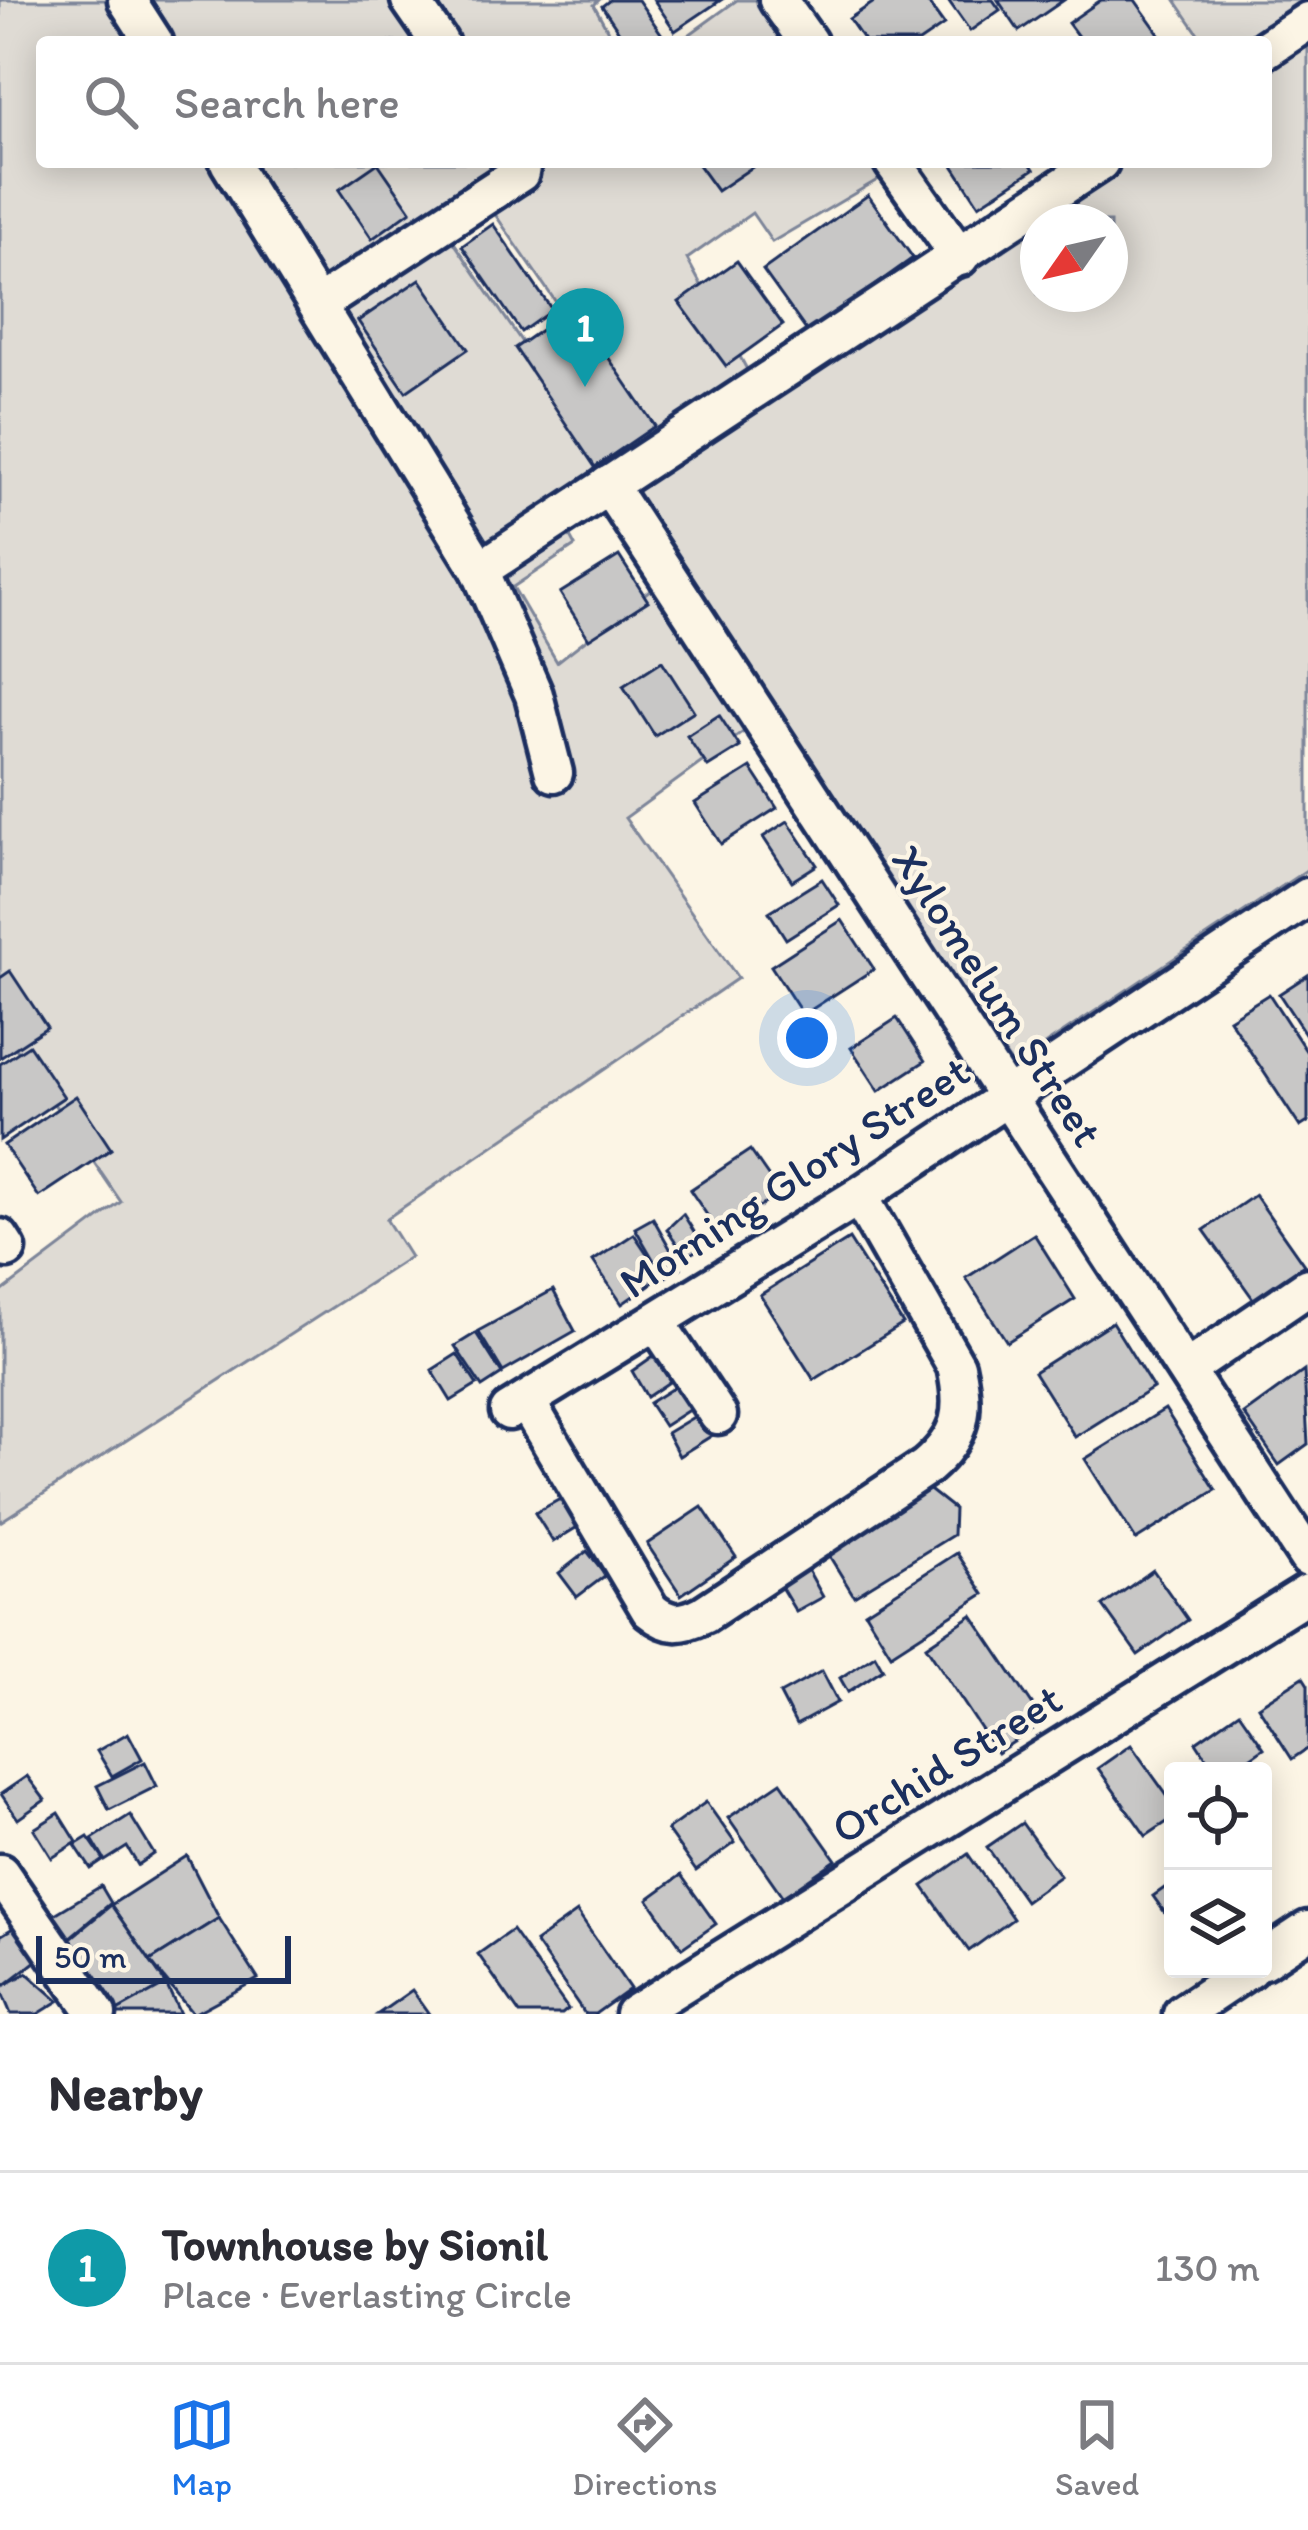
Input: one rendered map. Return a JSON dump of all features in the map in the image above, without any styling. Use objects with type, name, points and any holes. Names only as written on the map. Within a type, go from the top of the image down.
[{"type":"street","points":[[128,0],[150,36]]},
{"type":"street","points":[[410,0],[436,36]]},
{"type":"street","points":[[778,0],[804,36]]},
{"type":"street","points":[[1272,45],[1308,21]]},
{"type":"street","points":[[233,168],[480,570],[534,695],[554,773]]},
{"type":"street","points":[[319,304],[520,168]]},
{"type":"street","points":[[897,168],[960,257]]},
{"type":"street","points":[[480,570],[1091,168]]},
{"type":"street","name":"Xylomelum Street","points":[[608,485],[1308,1558]]},
{"type":"street","name":"Morning Glory Street","points":[[859,1196],[956,1366],[963,1398],[961,1426],[948,1448],[926,1467],[704,1614],[685,1623],[664,1622],[650,1610],[517,1406],[859,1196],[1308,897]]},
{"type":"street","points":[[1186,1370],[1308,1287]]},
{"type":"street","points":[[656,1322],[718,1414]]},
{"type":"street","name":"Orchid Street","points":[[634,2014],[1308,1593]]},
{"type":"street","points":[[0,1874],[97,2014]]},
{"type":"street","points":[[1272,1954],[1308,1930]]},
{"type":"street","points":[[1182,2014],[1236,1978]]},
{"type":"shaded area","points":[[0,0],[599,0],[594,5],[611,36],[36,36],[36,168],[872,168],[879,179],[772,242],[752,213],[687,259],[750,375],[1058,168],[1272,168],[1272,36],[1200,36],[1175,0],[1308,0],[1308,869],[1013,1066],[612,474],[556,511],[575,546],[513,587],[557,662],[655,586],[749,728],[625,818],[738,978],[386,1219],[410,1257],[0,1522],[0,1293],[121,1202],[0,1025]],"holes":[[[476,187],[653,442],[611,473],[434,213]]]},
{"type":"shaded area","points":[[737,0],[758,0],[783,36],[687,36]]},
{"type":"building","points":[[610,0],[638,0],[663,36],[622,36],[602,6]]},
{"type":"building","points":[[654,0],[721,0],[675,31]]},
{"type":"building","points":[[877,0],[926,0],[944,25],[928,36],[861,36],[849,19]]},
{"type":"building","points":[[948,0],[993,0],[1000,10],[970,31]]},
{"type":"building","points":[[998,0],[1064,0],[1019,31]]},
{"type":"building","points":[[1101,0],[1135,0],[1161,36],[1078,36],[1068,23]]},
{"type":"building","points":[[371,168],[381,168],[411,211],[372,239],[339,190]]},
{"type":"building","points":[[700,168],[751,168],[717,191]]},
{"type":"building","points":[[955,168],[1034,169],[979,205]]},
{"type":"building","points":[[868,195],[913,258],[808,333],[763,270]]},
{"type":"building","points":[[493,224],[552,310],[521,332],[462,246]]},
{"type":"building","points":[[737,261],[783,325],[726,366],[679,302]]},
{"type":"building","points":[[420,279],[468,349],[406,392],[358,321]]},
{"type":"building","points":[[574,307],[655,426],[595,467],[515,348]]},
{"type":"building","points":[[619,556],[648,601],[589,639],[560,593]]},
{"type":"building","points":[[662,661],[694,711],[655,736],[623,686]]},
{"type":"building","points":[[719,715],[740,747],[708,767],[687,736]]},
{"type":"building","points":[[751,768],[777,808],[721,844],[695,803]]},
{"type":"building","points":[[788,821],[817,865],[792,881],[763,837]]},
{"type":"building","points":[[822,879],[839,905],[786,939],[769,912]]},
{"type":"building","points":[[842,920],[874,969],[803,1015],[771,966]]},
{"type":"building","points":[[10,971],[47,1027],[0,1058],[0,978]]},
{"type":"building","points":[[1308,975],[1308,1038],[1279,994]]},
{"type":"building","points":[[1269,994],[1308,1054],[1308,1122],[1300,1127],[1229,1019]]},
{"type":"building","points":[[897,1018],[925,1061],[879,1091],[851,1048]]},
{"type":"building","points":[[29,1045],[64,1097],[0,1140],[0,1064]]},
{"type":"building","points":[[76,1096],[111,1149],[39,1197],[4,1145]]},
{"type":"building","points":[[750,1150],[780,1193],[720,1234],[690,1190]]},
{"type":"building","points":[[1255,1195],[1304,1265],[1254,1300],[1204,1230]]},
{"type":"building","points":[[683,1214],[703,1246],[686,1257],[667,1229]]},
{"type":"building","points":[[653,1218],[681,1268],[664,1278],[635,1228]]},
{"type":"building","points":[[634,1234],[662,1276],[622,1304],[593,1261]]},
{"type":"building","points":[[1034,1234],[1075,1299],[1007,1342],[966,1278]]},
{"type":"building","points":[[849,1239],[903,1324],[814,1380],[760,1295]]},
{"type":"building","points":[[553,1290],[575,1331],[503,1372],[478,1331]]},
{"type":"building","points":[[1112,1322],[1153,1388],[1075,1437],[1034,1372]]},
{"type":"building","points":[[476,1333],[502,1374],[482,1387],[455,1346]]},
{"type":"building","points":[[662,1350],[678,1376],[647,1397],[632,1371]]},
{"type":"building","points":[[457,1354],[477,1385],[451,1401],[432,1370]]},
{"type":"building","points":[[1304,1371],[1308,1444],[1279,1465],[1244,1414]]},
{"type":"building","points":[[684,1381],[698,1404],[664,1426],[649,1403]]},
{"type":"building","points":[[1165,1409],[1216,1490],[1136,1540],[1085,1459]]},
{"type":"building","points":[[702,1412],[716,1433],[679,1456],[667,1433]]},
{"type":"building","points":[[926,1487],[954,1509],[953,1535],[854,1596],[825,1549]]},
{"type":"building","points":[[562,1498],[579,1526],[553,1542],[535,1513]]},
{"type":"building","points":[[702,1507],[736,1557],[681,1595],[647,1544]]},
{"type":"building","points":[[587,1551],[606,1575],[577,1597],[559,1573]]},
{"type":"building","points":[[957,1553],[984,1594],[891,1654],[865,1612]]},
{"type":"building","points":[[808,1570],[823,1597],[796,1612],[781,1587]]},
{"type":"building","points":[[1153,1570],[1188,1620],[1138,1655],[1103,1606]]},
{"type":"building","points":[[972,1615],[1044,1722],[997,1753],[926,1646]]},
{"type":"building","points":[[875,1655],[883,1669],[848,1692],[840,1678]]},
{"type":"building","points":[[822,1671],[838,1702],[796,1725],[780,1694]]},
{"type":"building","points":[[1303,1677],[1308,1685],[1308,1748],[1292,1759],[1258,1706]]},
{"type":"building","points":[[1239,1712],[1264,1748],[1244,1762],[1209,1762],[1196,1742]]},
{"type":"building","points":[[128,1733],[142,1759],[112,1776],[97,1751]]},
{"type":"building","points":[[1131,1745],[1164,1791],[1164,1824],[1146,1836],[1098,1768]]},
{"type":"building","points":[[145,1762],[157,1786],[109,1810],[97,1786]]},
{"type":"building","points":[[27,1776],[45,1800],[18,1819],[1,1794]]},
{"type":"building","points":[[781,1782],[836,1860],[783,1897],[728,1818]]},
{"type":"building","points":[[706,1802],[735,1843],[696,1871],[667,1830]]},
{"type":"building","points":[[59,1813],[77,1842],[52,1858],[34,1829]]},
{"type":"building","points":[[130,1815],[154,1854],[138,1865],[127,1847],[105,1861],[92,1839]]},
{"type":"building","points":[[1022,1823],[1060,1876],[1025,1901],[987,1847]]},
{"type":"building","points":[[88,1837],[104,1860],[91,1869],[75,1845]]},
{"type":"building","points":[[968,1854],[1013,1919],[969,1951],[923,1886]]},
{"type":"building","points":[[187,1856],[219,1918],[150,1961],[111,1905]]},
{"type":"building","points":[[681,1875],[716,1924],[682,1948],[648,1899]]},
{"type":"building","points":[[101,1886],[111,1903],[56,1949],[40,1923]]},
{"type":"building","points":[[1164,1888],[1164,1911],[1153,1896]]},
{"type":"building","points":[[111,1905],[166,1984],[112,2014],[61,1946]]},
{"type":"building","points":[[577,1912],[630,1989],[595,2014],[585,2014],[535,1942]]},
{"type":"building","points":[[219,1918],[258,1979],[193,2014],[150,1961]]},
{"type":"building","points":[[18,1925],[36,1961],[0,1989],[0,1936]]},
{"type":"building","points":[[512,1930],[568,2009],[562,2014],[520,2014],[478,1954]]},
{"type":"building","points":[[27,1973],[59,2001],[38,2014],[11,2014],[0,1988]]},
{"type":"building","points":[[166,1984],[180,2014],[112,2014]]},
{"type":"building","points":[[412,1990],[429,2014],[378,2014]]},
{"type":"place","name":"Townhouse by Sionil","points":[[585,387]]}]
